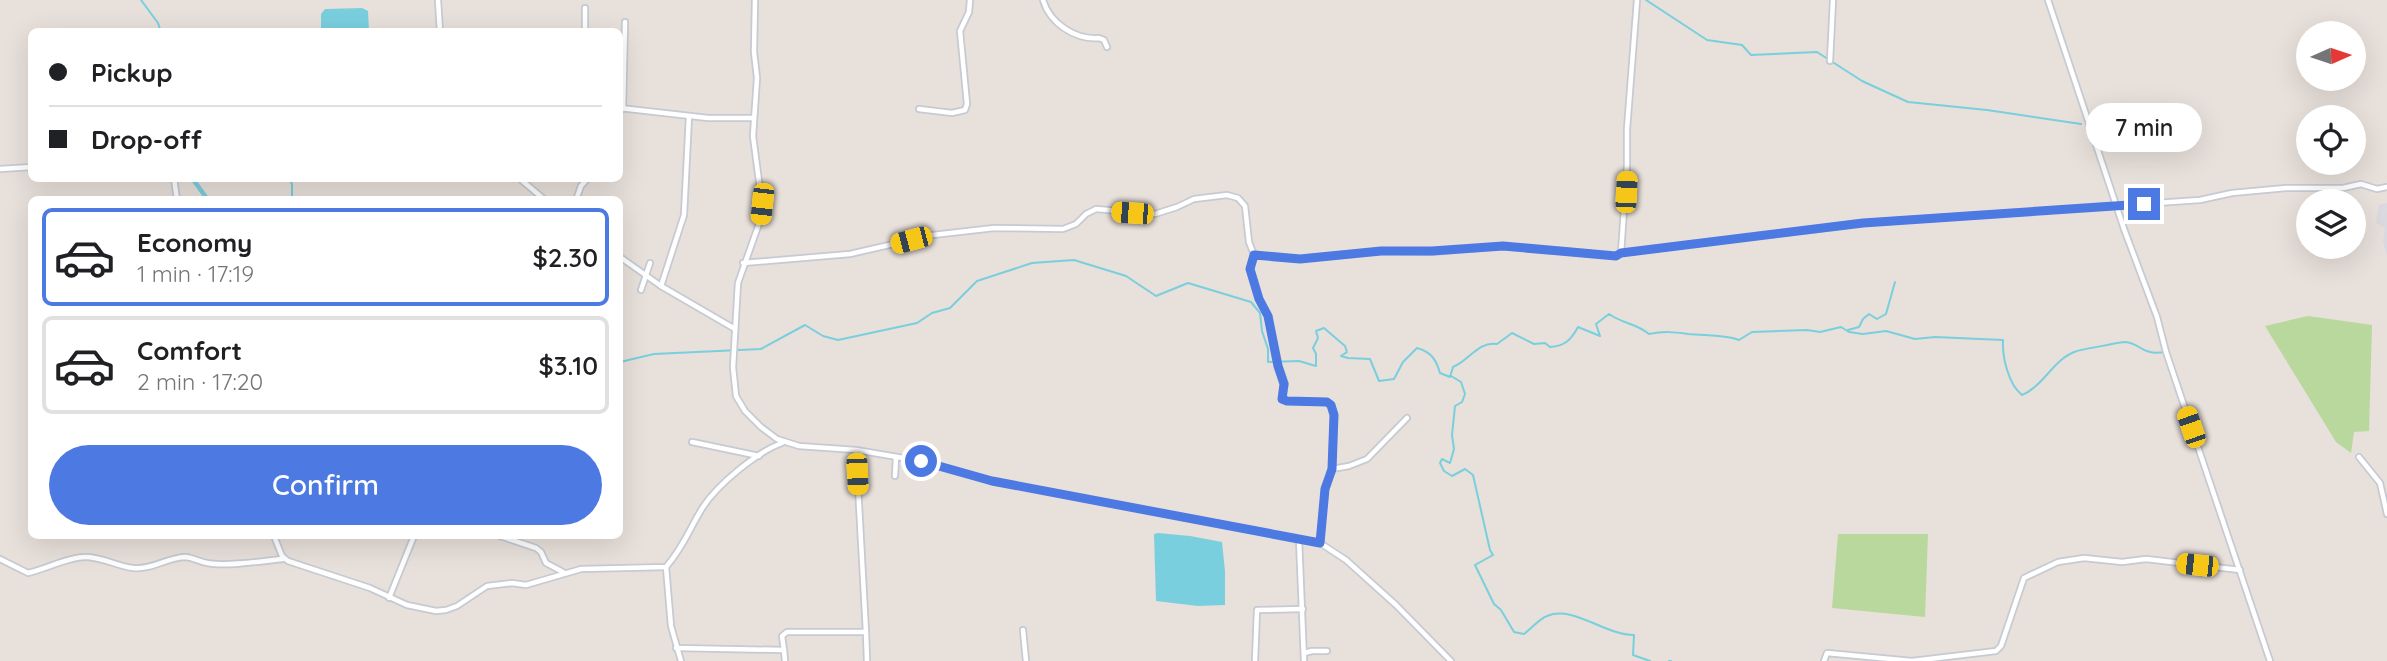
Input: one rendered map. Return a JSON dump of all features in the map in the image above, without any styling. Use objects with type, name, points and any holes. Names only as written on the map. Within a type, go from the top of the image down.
[{"type":"street","points":[[438,0],[440,28]]},
{"type":"street","points":[[755,0],[754,52],[757,78],[753,136],[762,204],[761,218],[743,263],[737,290],[733,367],[736,396],[744,411],[783,442],[799,446],[856,450],[921,461],[992,481],[1320,543],[1346,560],[1396,605],[1451,661]]},
{"type":"street","points":[[919,109],[952,113],[965,110],[967,104],[960,31],[969,12],[970,0]]},
{"type":"street","points":[[1043,0],[1047,10],[1064,30],[1100,38],[1107,47]]},
{"type":"street","points":[[1830,61],[1833,0]]},
{"type":"street","points":[[2048,0],[2116,206],[2157,317],[2166,352],[2270,661]]},
{"type":"street","points":[[1621,253],[1637,1]]},
{"type":"street","points":[[585,8],[585,28]]},
{"type":"street","points":[[623,65],[625,22]]},
{"type":"street","points":[[623,108],[689,116],[753,118]]},
{"type":"street","points":[[662,286],[684,215],[689,116]]},
{"type":"street","points":[[0,169],[28,167]]},
{"type":"street","points":[[524,182],[540,196]]},
{"type":"street","points":[[1254,255],[1300,259],[1381,251],[1503,246],[1616,256],[1621,253],[1863,223],[2200,200],[2232,193],[2286,188],[2343,188],[2361,184],[2377,189],[2387,187]]},
{"type":"street","points":[[743,263],[850,254],[933,235],[994,228],[1063,229],[1076,224],[1096,209],[1155,214],[1194,199],[1227,195],[1238,198],[1245,206],[1249,242],[1254,255],[1250,269],[1259,299],[1268,316],[1284,384],[1282,399],[1326,401],[1331,405],[1334,415],[1332,469],[1325,489],[1320,543]]},
{"type":"street","points":[[623,259],[662,286],[735,329]]},
{"type":"street","points":[[641,290],[650,263]]},
{"type":"street","points":[[1332,469],[1367,459],[1407,418]]},
{"type":"street","points":[[692,442],[760,456]]},
{"type":"street","points":[[681,661],[671,626],[666,567],[681,550],[702,508],[714,492],[739,469],[783,442]]},
{"type":"street","points":[[856,450],[867,661]]},
{"type":"street","points":[[895,475],[896,457]]},
{"type":"street","points":[[2359,457],[2380,483],[2387,514]]},
{"type":"street","points":[[275,539],[284,558],[298,566],[370,588],[417,608],[446,610],[457,606],[487,586],[536,583],[563,572],[581,569],[666,567]]},
{"type":"street","points":[[389,598],[413,539]]},
{"type":"street","points":[[509,539],[536,548],[546,563],[563,572]]},
{"type":"street","points":[[1299,539],[1304,661]]},
{"type":"street","points":[[0,559],[28,573],[85,557],[135,568],[186,557],[207,564],[250,563],[284,558]]},
{"type":"street","points":[[1824,661],[1827,653],[1912,661],[1996,651],[2001,646],[2024,578],[2058,562],[2084,558],[2122,562],[2146,559],[2240,570]]},
{"type":"street","points":[[1255,661],[1257,610],[1303,609]]},
{"type":"street","points":[[1023,630],[1026,661]]},
{"type":"street","points":[[786,661],[782,635],[787,632],[866,632]]},
{"type":"street","points":[[676,648],[784,650]]},
{"type":"street","points":[[1304,653],[1327,650]]},
{"type":"shaded area","points":[[2387,203],[2387,255],[2383,242],[2385,228],[2376,223],[2379,205]]},
{"type":"green space","points":[[2308,316],[2372,325],[2369,431],[2354,432],[2351,453],[2336,442],[2265,326]]},
{"type":"green space","points":[[1838,534],[1928,534],[1925,617],[1832,608]]},
{"type":"water","points":[[362,8],[368,11],[369,28],[321,28],[321,14],[325,9]]},
{"type":"water","points":[[1154,534],[1222,542],[1225,605],[1198,606],[1156,601]]},
{"type":"waterway","points":[[141,0],[160,28]]},
{"type":"waterway","points":[[1646,0],[1707,40],[1742,45],[1751,55],[1817,52],[1862,81],[1908,102],[2081,124]]},
{"type":"waterway","points":[[195,182],[205,196]]},
{"type":"waterway","points":[[291,182],[292,196]]},
{"type":"waterway","points":[[623,361],[654,354],[761,349],[805,325],[823,336],[838,340],[917,323],[932,313],[950,308],[977,281],[1032,263],[1074,260],[1126,276],[1156,296],[1188,283],[1251,302],[1260,313],[1268,362],[1299,361],[1316,366],[1313,348],[1318,338],[1316,331],[1324,328],[1345,346],[1347,352],[1341,356],[1370,359],[1379,381],[1394,379],[1403,362],[1417,348],[1435,360],[1440,373],[1450,377],[1453,367],[1479,348],[1497,344],[1512,333],[1534,344],[1545,343],[1550,347],[1567,342],[1578,327],[1600,336],[1596,324],[1609,314],[1649,334],[1673,332],[1739,340],[1752,332],[1820,332],[1841,327],[1849,332],[1863,334],[1886,331],[1915,339],[1935,337],[2003,340],[2007,370],[2013,385],[2022,395],[2037,385],[2062,360],[2077,351],[2125,342],[2146,351],[2165,352]]},
{"type":"waterway","points":[[1848,330],[1859,327],[1869,314],[1877,319],[1886,314],[1895,282]]},
{"type":"waterway","points":[[1451,376],[1461,382],[1465,394],[1462,402],[1455,406],[1452,435],[1454,449],[1450,463],[1442,459],[1440,463],[1444,471],[1452,476],[1465,469],[1473,475],[1493,555],[1475,565],[1494,604],[1501,610],[1514,632],[1524,634],[1547,616],[1568,614],[1623,634],[1634,635],[1633,655],[1650,661]]},
{"type":"route","points":[[921,461],[992,481],[1320,543],[1325,489],[1332,469],[1334,415],[1327,402],[1282,399],[1284,384],[1268,316],[1259,299],[1250,269],[1254,255],[1300,259],[1381,251],[1503,246],[1616,256],[1621,253],[1863,223],[2144,204]]}]
